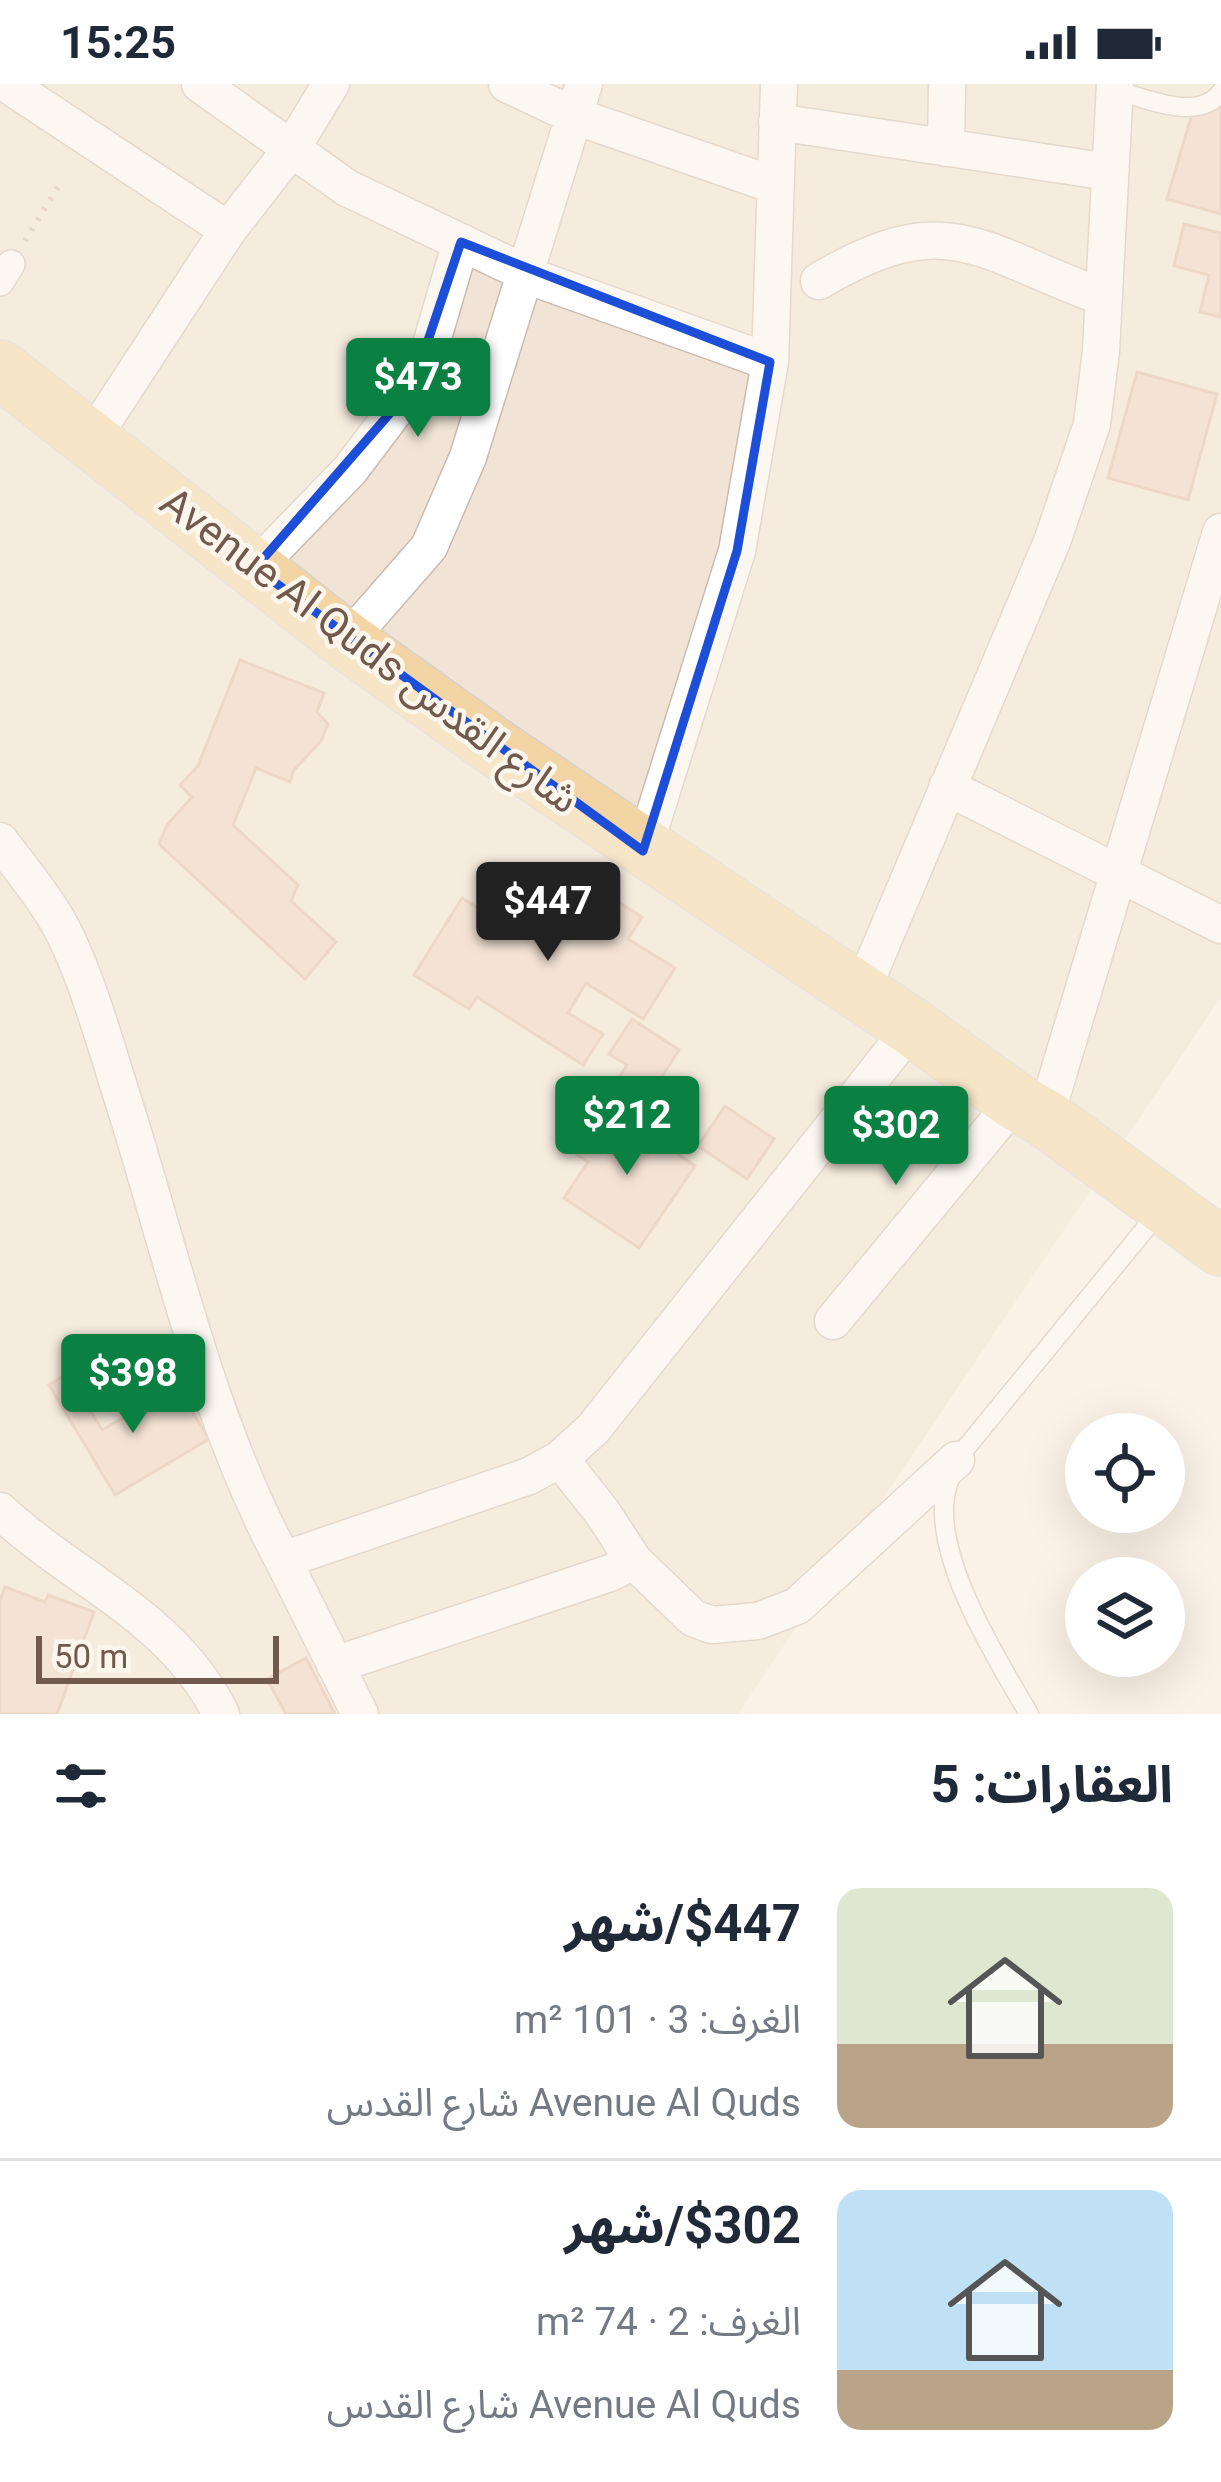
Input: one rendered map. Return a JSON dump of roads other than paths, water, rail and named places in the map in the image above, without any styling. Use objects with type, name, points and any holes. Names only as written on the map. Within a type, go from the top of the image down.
[{"type":"main road","name":"Avenue Al Quds شارع القدس","points":[[0,369],[347,641],[644,850],[912,1027],[1221,1247]]},
{"type":"street","points":[[7,84],[228,230]]},
{"type":"street","points":[[200,84],[347,188],[524,272],[770,362]]},
{"type":"street","points":[[91,440],[228,230],[292,148],[332,84]]},
{"type":"street","points":[[507,84],[579,100],[774,185]]},
{"type":"street","points":[[644,850],[736,551],[770,362],[779,84]]},
{"type":"street","points":[[946,148],[947,84]]},
{"type":"street","points":[[860,995],[1053,539],[1092,424],[1115,87]]},
{"type":"street","points":[[347,641],[429,548],[468,457],[579,100]]},
{"type":"street","points":[[777,122],[1109,172]]},
{"type":"street","points":[[255,568],[350,470],[412,388],[430,348],[460,242]]},
{"type":"street","points":[[819,281],[856,259],[902,242],[972,242],[1103,297]]},
{"type":"street","points":[[833,1322],[1030,1109],[1120,876],[1221,532]]},
{"type":"street","points":[[947,787],[1221,925]]},
{"type":"street","points":[[0,841],[55,917],[99,1024],[202,1372],[247,1488],[360,1714]]},
{"type":"street","points":[[283,1560],[498,1488],[560,1459],[593,1429],[912,1027]]},
{"type":"street","points":[[560,1459],[634,1561],[693,1618],[712,1625],[758,1621],[796,1606],[956,1460]]},
{"type":"street","points":[[0,1511],[39,1547],[158,1629],[178,1648],[221,1714]]},
{"type":"street","points":[[335,1665],[634,1561]]},
{"type":"lane","points":[[1115,87],[1183,107],[1203,107],[1221,92]]},
{"type":"lane","points":[[1029,1714],[978,1626],[945,1534],[945,1496],[956,1460],[1164,1206]]}]
